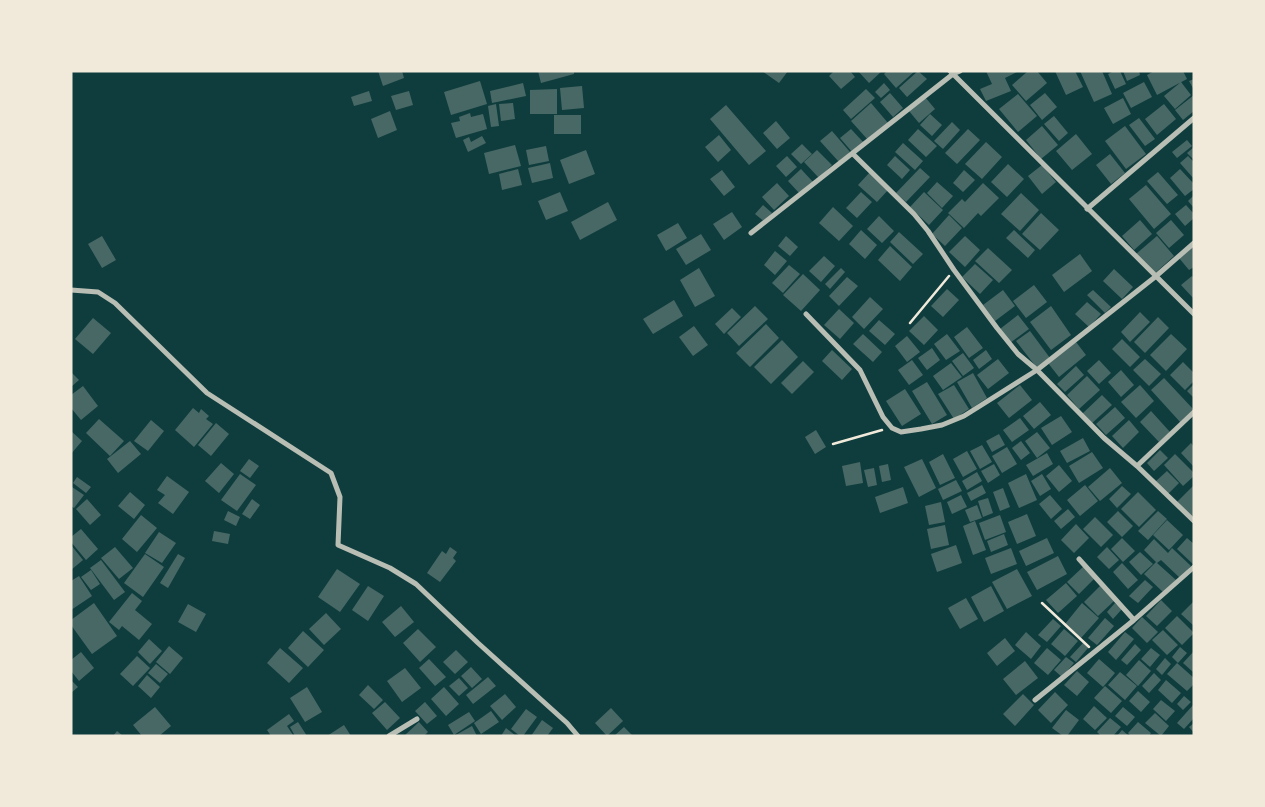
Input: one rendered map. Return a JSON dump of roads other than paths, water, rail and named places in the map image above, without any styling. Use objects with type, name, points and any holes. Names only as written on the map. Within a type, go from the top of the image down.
[{"type":"street","points":[[751,233],[853,154],[951,73],[960,71]]},
{"type":"street","points":[[951,73],[1194,314]]},
{"type":"street","points":[[1087,209],[1194,118]]},
{"type":"street","points":[[853,154],[914,214],[940,247],[954,270],[996,328],[1018,354],[1037,370],[1104,438],[1137,466],[1194,521]]},
{"type":"street","points":[[806,314],[860,370],[883,417],[892,428],[901,432],[942,425],[964,416],[1037,370],[1194,243]]},
{"type":"street","points":[[71,290],[98,292],[115,304],[207,393],[331,473],[340,497],[338,545],[390,568],[416,584],[567,723],[578,736]]},
{"type":"street","points":[[1137,466],[1194,412]]},
{"type":"street","points":[[1080,559],[1134,620]]},
{"type":"street","points":[[1035,700],[1134,620],[1194,567]]},
{"type":"street","points":[[389,736],[416,719]]}]
